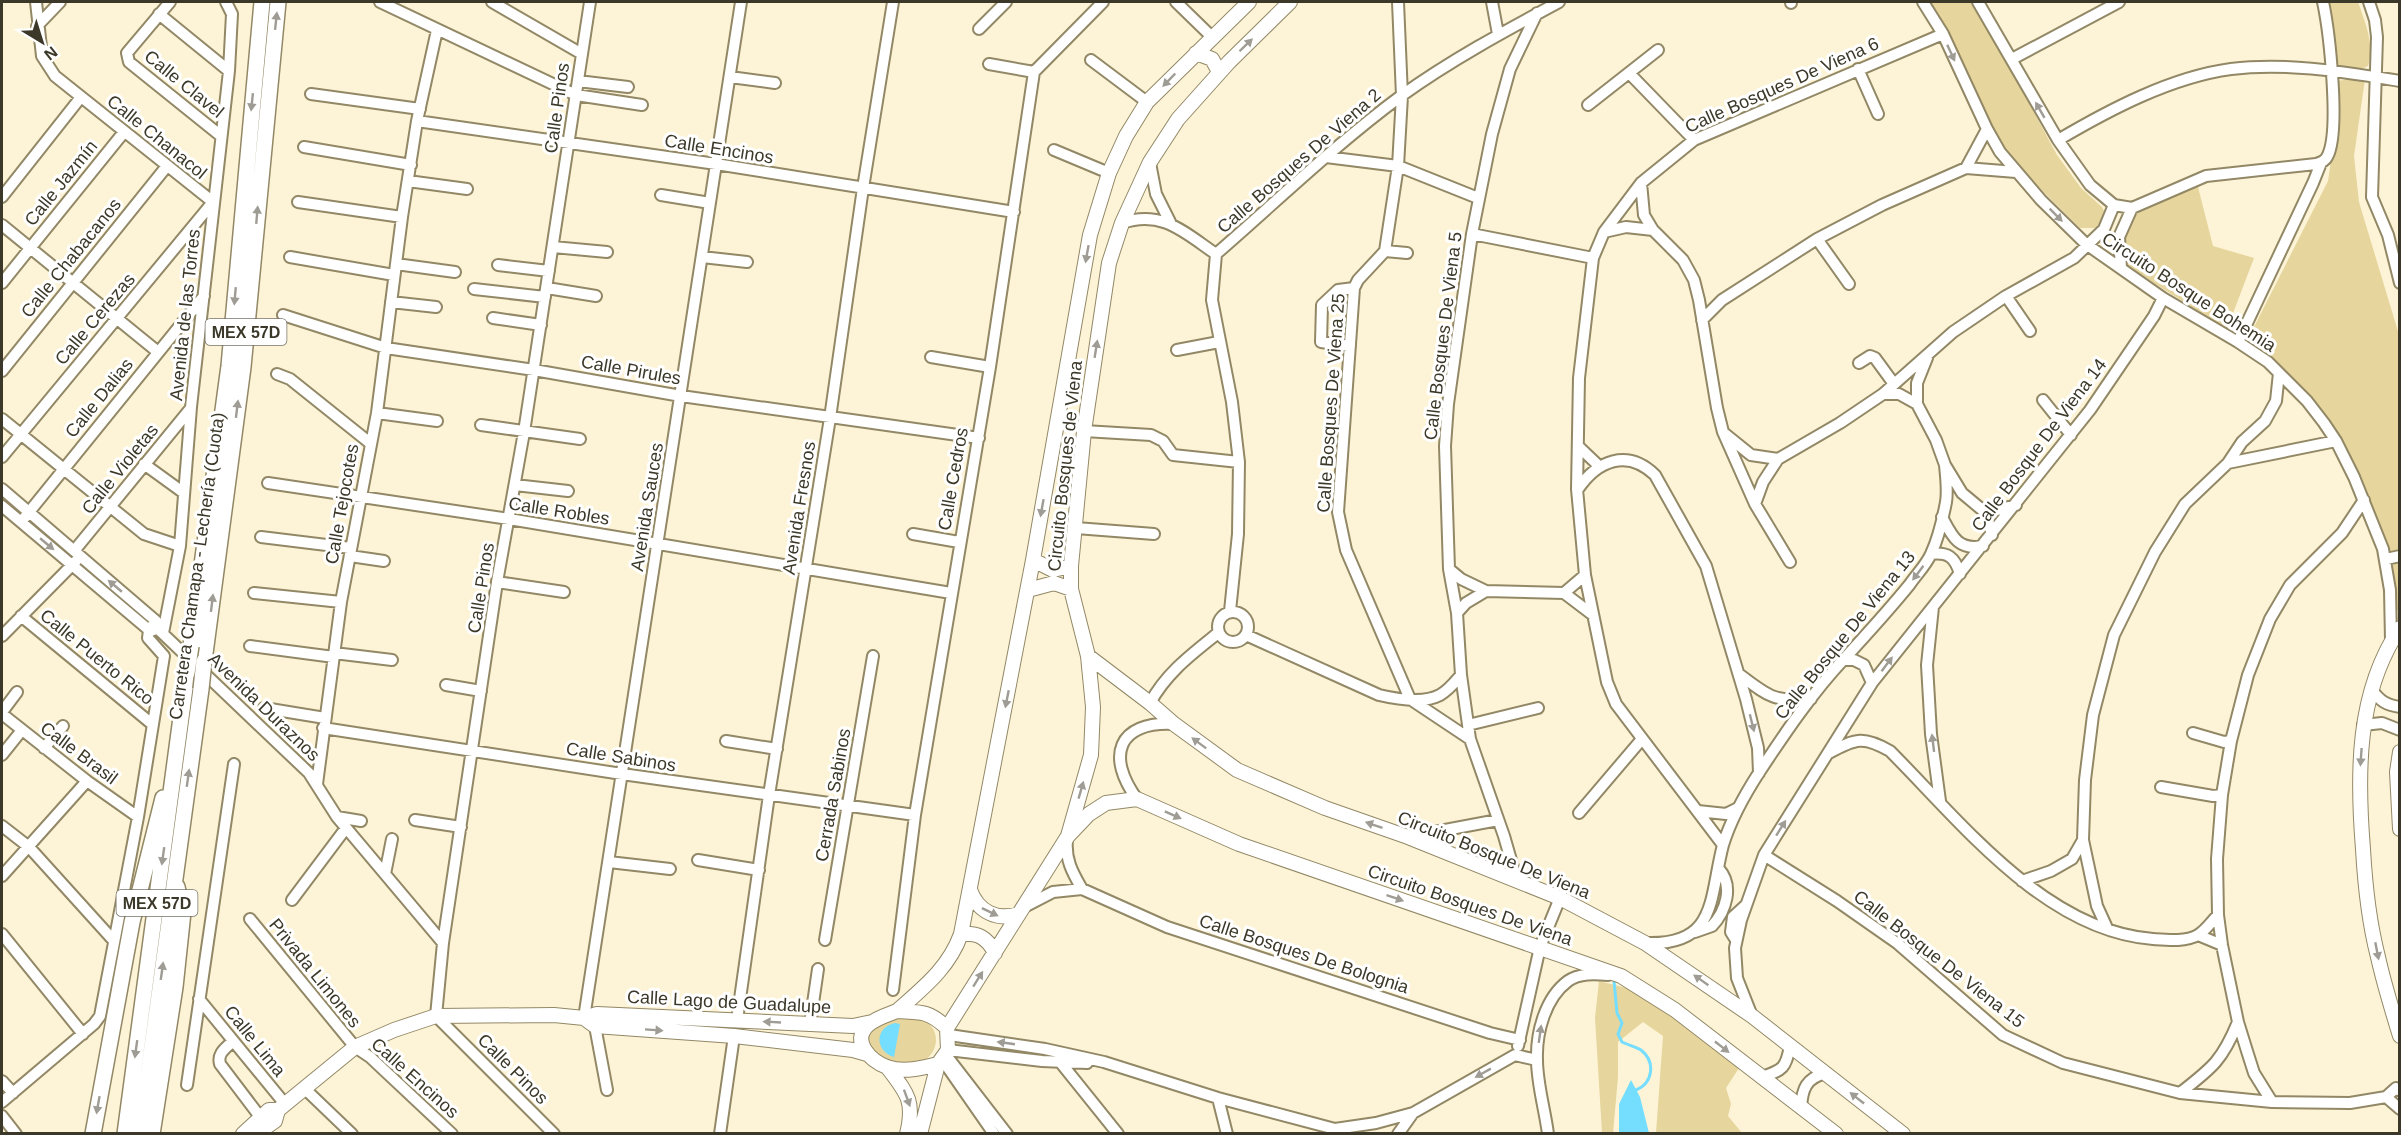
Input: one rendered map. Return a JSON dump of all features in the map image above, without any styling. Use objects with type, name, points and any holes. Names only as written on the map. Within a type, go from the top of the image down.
[{"type":"highway","name":"Carretera Chamapa - Lechería (Cuota)","points":[[125,1134],[229,366],[262,2]]},
{"type":"highway","name":"Carretera Chamapa - Lechería (Cuota)","points":[[140,1134],[243,367],[278,2]]},
{"type":"highway","points":[[93,1134],[132,922],[179,741]]},
{"type":"highway","points":[[152,1134],[171,1017],[183,912],[175,874]]},
{"type":"main road","name":"Circuito Bosques de Viena","points":[[897,1011],[942,969],[953,953],[961,934],[1028,590],[1090,235],[1108,173],[1126,136],[1148,102],[1249,2]]},
{"type":"main road","name":"Circuito Bosques de Viena","points":[[948,1031],[1068,836],[1091,755],[1094,732],[1088,656],[1071,588],[1071,566],[1084,431],[1109,263],[1122,223],[1150,162],[1178,119],[1224,67],[1290,2]]},
{"type":"main road","points":[[1211,38],[1224,67]]},
{"type":"main road","points":[[1196,53],[1224,67]]},
{"type":"main road","points":[[1033,560],[1053,570],[1071,566]]},
{"type":"main road","points":[[1028,590],[1054,583],[1071,588]]},
{"type":"main road","points":[[2400,628],[2391,640],[2372,690],[2363,725],[2360,810],[2365,879],[2377,955],[2400,1036]]},
{"type":"main road","name":"Circuito Bosque De Viena","points":[[1088,656],[1237,770],[1325,808],[1408,837],[1560,898],[1645,943],[1752,1016],[1903,1134]]},
{"type":"main road","points":[[2400,752],[2397,771],[2400,828]]},
{"type":"main road","points":[[1068,836],[1089,814],[1106,803],[1137,799]]},
{"type":"main road","name":"Circuito Bosques De Viena","points":[[1137,799],[1239,844],[1620,976],[1675,1010],[1836,1134]]},
{"type":"main road","points":[[970,890],[974,899],[989,914],[1010,917],[1022,910]]},
{"type":"main road","points":[[961,934],[978,934],[986,939],[994,953]]},
{"type":"main road","points":[[907,1134],[911,1116],[911,1101],[888,1068],[867,1054],[861,1045],[861,1035],[872,1022],[897,1011],[923,1012],[935,1017],[948,1031],[943,1057],[920,1134]]},
{"type":"main road","name":"Calle Lago de Guadalupe","points":[[590,1022],[597,1014],[853,1026],[872,1022]]},
{"type":"main road","name":"Calle Lago de Guadalupe","points":[[243,1134],[269,1110],[281,1107],[355,1047],[394,1030],[436,1016],[554,1015],[590,1022],[734,1036],[854,1050],[867,1054]]},
{"type":"main road","points":[[888,1068],[920,1069],[943,1057]]},
{"type":"main road","name":"Calle Lago de Guadalupe","points":[[256,1134],[275,1121],[281,1107]]},
{"type":"street","points":[[36,2],[37,26]]},
{"type":"street","points":[[37,26],[60,2]]},
{"type":"street","points":[[170,2],[159,14],[229,71]]},
{"type":"street","name":"Avenida de las Torres","points":[[157,629],[180,546],[191,407],[229,71],[232,14],[226,2]]},
{"type":"street","points":[[380,2],[396,5],[437,30],[576,95],[642,105]]},
{"type":"street","points":[[492,2],[582,54]]},
{"type":"street","name":"Calle Pinos","points":[[554,1134],[436,1016],[443,943],[497,582],[534,370],[590,2]]},
{"type":"street","name":"Avenida Sauces","points":[[607,1090],[590,1022],[609,862],[741,2]]},
{"type":"street","name":"Avenida Fresnos","points":[[737,1020],[769,795],[830,418],[862,188],[893,2]]},
{"type":"street","points":[[979,29],[1006,2]]},
{"type":"street","points":[[989,64],[1034,72],[1103,2]]},
{"type":"street","points":[[1176,2],[1211,38]]},
{"type":"street","points":[[1398,2],[1402,96],[1398,166],[1385,252],[1407,253]]},
{"type":"street","points":[[1492,2],[1498,34]]},
{"type":"street","name":"Calle Bosques De Viena 2","points":[[1230,611],[1238,534],[1239,462],[1232,402],[1212,300],[1216,254],[1326,157],[1402,96],[1498,34],[1559,2]]},
{"type":"street","name":"Circuito Bosque Bohemia","points":[[1923,2],[1943,34],[1987,129],[2000,152],[2016,172],[2086,244],[2163,298],[2268,362],[2307,402],[2336,441],[2364,500],[2386,559],[2391,640]]},
{"type":"street","points":[[1978,2],[2058,140],[2090,185],[2114,206],[2132,208],[2206,176],[2321,163]]},
{"type":"street","points":[[2012,59],[2119,2]]},
{"type":"street","points":[[2238,342],[2321,163],[2328,156],[2332,137],[2334,103],[2323,2]]},
{"type":"street","points":[[2369,2],[2375,20],[2377,37],[2372,197],[2388,235],[2400,283]]},
{"type":"street","name":"Calle Bosques De Viena 5","points":[[1517,881],[1470,739],[1461,675],[1457,613],[1449,569],[1445,446],[1448,404],[1472,234],[1491,134],[1510,69],[1537,13]]},
{"type":"street","name":"Calle Clavel","points":[[159,14],[127,52],[127,58],[221,136]]},
{"type":"street","name":"Calle Chanacol","points":[[37,26],[42,56],[55,75],[213,202]]},
{"type":"street","name":"Calle Tejocotes","points":[[317,784],[341,602],[377,413],[402,217],[417,121],[437,30]]},
{"type":"street","name":"Calle Bosques De Viena 6","points":[[1723,845],[1616,704],[1607,682],[1585,575],[1577,489],[1579,378],[1593,258],[1604,232],[1641,183],[1694,140],[1943,34]]},
{"type":"street","points":[[1588,105],[1658,51]]},
{"type":"street","points":[[1091,60],[1148,102]]},
{"type":"street","points":[[2058,140],[2117,107],[2174,83],[2230,69],[2280,67],[2332,70],[2400,81]]},
{"type":"street","points":[[1858,69],[1878,114]]},
{"type":"street","name":"Calle Cedros","points":[[893,990],[915,815],[959,542],[979,438],[1034,72]]},
{"type":"street","points":[[1629,73],[1694,140]]},
{"type":"street","points":[[730,76],[775,83]]},
{"type":"street","points":[[578,81],[628,87]]},
{"type":"street","points":[[311,94],[420,109]]},
{"type":"street","points":[[2,197],[81,97]]},
{"type":"street","name":"Calle Encinos","points":[[417,121],[716,164],[1014,212]]},
{"type":"street","points":[[1966,168],[1987,129]]},
{"type":"street","name":"Calle Jazmín","points":[[2,283],[124,132]]},
{"type":"street","points":[[304,147],[411,165]]},
{"type":"street","points":[[1054,150],[1108,173]]},
{"type":"street","points":[[1326,157],[1398,166],[1478,198]]},
{"type":"street","points":[[1150,162],[1153,186],[1170,222]]},
{"type":"street","name":"Calle Chabacanos","points":[[2,371],[167,166]]},
{"type":"street","points":[[1702,320],[1722,300],[1817,239],[1882,205],[1966,168],[2016,172]]},
{"type":"street","points":[[408,181],[467,189]]},
{"type":"street","points":[[1641,183],[1642,207],[1653,230],[1683,260],[1694,280],[1700,300],[1723,432],[1755,504],[1790,562]]},
{"type":"street","points":[[661,195],[710,204]]},
{"type":"street","name":"Calle Cerezas","points":[[2,458],[213,202]]},
{"type":"street","points":[[298,202],[402,217]]},
{"type":"street","points":[[1755,504],[1762,482],[1778,459],[1840,423],[1883,394],[1953,332],[2006,296],[2066,264],[2104,228],[2114,206]]},
{"type":"street","points":[[2121,268],[2119,237],[2132,208]]},
{"type":"street","points":[[1122,223],[1143,218],[1170,222],[1216,254]]},
{"type":"street","points":[[2,225],[158,352]]},
{"type":"street","points":[[1604,232],[1626,227],[1653,230]]},
{"type":"street","points":[[1472,234],[1593,258]]},
{"type":"street","points":[[2388,235],[2400,234]]},
{"type":"street","points":[[1817,239],[1849,285]]},
{"type":"street","points":[[553,247],[607,252]]},
{"type":"street","name":"Calle Bosques De Viena 25","points":[[1385,252],[1358,280],[1354,288],[1338,502],[1346,550],[1410,699]]},
{"type":"street","points":[[290,257],[395,269],[454,272]]},
{"type":"street","points":[[702,257],[747,262]]},
{"type":"street","points":[[498,265],[549,272]]},
{"type":"street","points":[[1350,346],[1321,342],[1322,305],[1338,290],[1354,288]]},
{"type":"street","points":[[474,289],[596,296]]},
{"type":"street","name":"Calle Dalias","points":[[21,522],[204,296]]},
{"type":"street","points":[[2006,296],[2030,331]]},
{"type":"street","name":"Calle Bosque De Viena 14","points":[[1933,606],[2071,435],[2154,316],[2163,298]]},
{"type":"street","points":[[1700,300],[1722,300]]},
{"type":"street","points":[[391,302],[436,307]]},
{"type":"street","name":"Calle Pirules","points":[[283,315],[386,348],[534,370],[681,396],[979,438]]},
{"type":"street","points":[[493,318],[541,325]]},
{"type":"street","points":[[1178,350],[1219,342]]},
{"type":"street","points":[[1930,353],[1917,383],[1917,404],[1936,440],[1945,465],[1962,493],[1986,513],[1992,535]]},
{"type":"street","points":[[931,357],[990,367]]},
{"type":"street","points":[[1859,363],[1875,357],[1894,384]]},
{"type":"street","points":[[2107,928],[2097,906],[2083,840],[2085,780],[2093,716],[2114,635],[2155,552],[2186,504],[2228,463],[2242,442],[2265,421],[2276,401],[2279,373]]},
{"type":"street","points":[[277,374],[290,379],[370,442]]},
{"type":"street","points":[[1883,394],[1892,392],[1899,394],[1917,404]]},
{"type":"street","points":[[2043,400],[2071,435]]},
{"type":"street","name":"Calle Violetas","points":[[2,636],[76,557],[110,506],[191,407]]},
{"type":"street","points":[[377,413],[437,421]]},
{"type":"street","points":[[2,419],[144,534],[153,539],[180,546]]},
{"type":"street","points":[[481,425],[580,439]]},
{"type":"street","points":[[1084,431],[1151,435],[1162,441],[1173,454],[1239,462]]},
{"type":"street","points":[[1723,432],[1751,455],[1778,459]]},
{"type":"street","points":[[2228,463],[2336,441]]},
{"type":"street","points":[[1578,446],[1599,466]]},
{"type":"street","points":[[1577,489],[1599,466],[1614,461],[1630,460],[1646,466],[1655,475],[1706,567],[1739,674],[1758,748],[1759,772]]},
{"type":"street","points":[[144,464],[184,493]]},
{"type":"street","name":"Calle Bosque De Viena 13","points":[[1695,932],[1706,916],[1723,845],[1738,808],[1759,772],[1811,699],[1842,660],[1888,611],[1931,554],[1946,500],[1945,465]]},
{"type":"street","name":"Calle Robles","points":[[268,483],[509,519],[951,593]]},
{"type":"street","points":[[515,485],[568,491]]},
{"type":"street","name":"Avenida Duraznos","points":[[2,489],[157,629],[309,773],[317,784]]},
{"type":"street","points":[[1946,500],[1962,493]]},
{"type":"street","points":[[2272,1102],[2254,1073],[2238,1022],[2222,945],[2218,915],[2217,859],[2222,795],[2231,741],[2248,675],[2270,619],[2290,585],[2342,534],[2364,500]]},
{"type":"street","points":[[1986,513],[2016,505]]},
{"type":"street","name":"Avenida Duraznos","points":[[2,506],[21,522],[76,557]]},
{"type":"street","points":[[1942,517],[1953,536],[1962,545],[1971,549],[1983,546]]},
{"type":"street","points":[[1076,528],[1154,534]]},
{"type":"street","points":[[913,534],[959,542]]},
{"type":"street","points":[[261,537],[350,552],[384,561]]},
{"type":"street","points":[[1931,554],[1943,553],[1951,556],[1960,574]]},
{"type":"street","points":[[2386,559],[2400,556]]},
{"type":"street","points":[[1449,569],[1461,579],[1486,591],[1564,593],[1593,615]]},
{"type":"street","points":[[1564,593],[1585,575]]},
{"type":"street","points":[[497,582],[564,592]]},
{"type":"street","points":[[1457,613],[1466,603],[1486,591]]},
{"type":"street","points":[[254,593],[341,602]]},
{"type":"street","points":[[1734,936],[1748,904],[1764,855],[1872,683],[1933,606]]},
{"type":"street","points":[[1933,606],[1927,665],[1931,734],[1940,801]]},
{"type":"street","points":[[1230,611],[1239,612],[1246,618],[1249,626],[1246,635],[1235,642],[1222,638],[1218,633],[1219,619],[1230,611]]},
{"type":"street","name":"Calle Puerto Rico","points":[[21,616],[152,724]]},
{"type":"street","points":[[2,1102],[98,1020],[138,817],[164,656],[149,640],[157,629]]},
{"type":"street","points":[[1150,703],[1160,685],[1169,675],[1218,633]]},
{"type":"street","points":[[1246,635],[1379,695],[1410,699],[1433,698],[1441,694],[1461,675]]},
{"type":"street","points":[[250,646],[392,660]]},
{"type":"street","name":"Cerrada Sabinos","points":[[825,940],[873,656]]},
{"type":"street","points":[[1842,660],[1854,660],[1864,665],[1872,683]]},
{"type":"street","points":[[1739,674],[1769,697],[1790,701],[1811,699]]},
{"type":"street","points":[[446,685],[481,691]]},
{"type":"street","points":[[2372,690],[2379,700],[2388,705],[2400,707]]},
{"type":"street","points":[[2,713],[17,692]]},
{"type":"street","points":[[1410,699],[1470,739]]},
{"type":"street","name":"Calle Sabinos","points":[[264,708],[324,723],[472,750],[622,774],[915,815]]},
{"type":"street","points":[[1468,725],[1538,708]]},
{"type":"street","name":"Calle Brasil","points":[[2,713],[87,781],[138,817]]},
{"type":"street","points":[[1137,799],[1125,783],[1119,763],[1120,752],[1126,739],[1136,729],[1153,723],[1174,724]]},
{"type":"street","points":[[2363,725],[2382,723],[2400,730]]},
{"type":"street","points":[[45,748],[63,726]]},
{"type":"street","points":[[2,755],[22,730]]},
{"type":"street","points":[[2193,733],[2224,742],[2231,741]]},
{"type":"street","points":[[1579,813],[1642,739]]},
{"type":"street","points":[[726,741],[777,749]]},
{"type":"street","points":[[1827,754],[1848,742],[1872,741],[1890,751],[1981,845],[2022,881],[2071,914],[2136,938],[2174,940],[2198,935],[2218,915]]},
{"type":"street","points":[[187,1085],[234,764]]},
{"type":"street","points":[[2,876],[87,781]]},
{"type":"street","points":[[317,784],[337,817],[443,943]]},
{"type":"street","points":[[2161,788],[2213,796],[2222,795]]},
{"type":"street","points":[[1698,811],[1726,814],[1738,808]]},
{"type":"street","points":[[337,817],[361,821]]},
{"type":"street","points":[[415,820],[461,826]]},
{"type":"street","points":[[1408,837],[1498,820]]},
{"type":"street","points":[[2,826],[29,847],[114,941]]},
{"type":"street","points":[[292,900],[346,828]]},
{"type":"street","points":[[1022,910],[1053,892],[1082,889],[1069,865],[1066,851],[1068,836]]},
{"type":"street","points":[[385,874],[392,839]]},
{"type":"street","points":[[2022,881],[2051,871],[2072,860],[2083,840]]},
{"type":"street","name":"Calle Bosque De Viena 15","points":[[1764,855],[1837,901],[1897,943],[2003,1035],[2063,1063],[2180,1093],[2272,1102],[2350,1103],[2386,1097],[2396,1088],[2398,1090],[2400,1088]]},
{"type":"street","points":[[698,860],[759,870]]},
{"type":"street","points":[[609,862],[670,869]]},
{"type":"street","points":[[1712,926],[1726,903],[1727,884],[1719,869]]},
{"type":"street","name":"Calle Bosques De Bolognia","points":[[1082,889],[1167,927],[1490,1033],[1520,1040]]},
{"type":"street","points":[[948,1031],[1104,1062],[1218,1098],[1337,1131],[1376,1123],[1413,1113],[1515,1055],[1540,947],[1560,898]]},
{"type":"street","points":[[1726,903],[1730,910],[1737,912]]},
{"type":"street","points":[[1748,904],[1733,917],[1737,978],[1752,1016]]},
{"type":"street","name":"Privada Limones","points":[[250,920],[355,1047]]},
{"type":"street","points":[[1645,943],[1665,944],[1712,926],[1723,926],[1734,936]]},
{"type":"street","points":[[2,934],[83,1034]]},
{"type":"street","points":[[2198,935],[2222,945]]},
{"type":"street","points":[[810,1024],[818,969]]},
{"type":"street","points":[[1548,1134],[1537,1060],[1542,1023],[1548,1003],[1569,981],[1589,974],[1620,976]]},
{"type":"street","name":"Calle Lima","points":[[199,999],[281,1107]]},
{"type":"street","points":[[2180,1093],[2212,1068],[2227,1048],[2238,1022]]},
{"type":"street","points":[[720,1134],[734,1036]]},
{"type":"street","points":[[233,1041],[218,1058],[220,1064],[261,1118]]},
{"type":"street","points":[[1762,1077],[1779,1071],[1785,1066],[1790,1046]]},
{"type":"street","name":"Calle Encinos","points":[[355,1047],[370,1057],[452,1134]]},
{"type":"street","points":[[1042,1061],[1045,1049]]},
{"type":"street","points":[[1515,1055],[1537,1060]]},
{"type":"street","points":[[943,1057],[1061,1063],[1104,1062]]},
{"type":"street","points":[[943,1057],[994,1134]]},
{"type":"street","points":[[943,1057],[1007,1134]]},
{"type":"street","points":[[1061,1063],[1118,1134]]},
{"type":"street","points":[[1801,1108],[1802,1090],[1808,1081],[1826,1073]]},
{"type":"street","points":[[2,1081],[13,1093]]},
{"type":"street","points":[[303,1089],[352,1134]]},
{"type":"street","points":[[2386,1097],[2400,1109]]},
{"type":"street","points":[[1218,1098],[1227,1134]]},
{"type":"street","points":[[1398,1134],[1413,1113]]},
{"type":"street","points":[[2,1116],[16,1134]]},
{"type":"shaded area","points":[[1928,2],[1971,2],[2002,53],[2057,155],[2081,188],[2102,207],[2106,215],[2104,224],[2094,228],[2080,228],[1999,148],[1972,84]]},
{"type":"shaded area","points":[[2322,2],[2358,2],[2370,42],[2368,66],[2350,70],[2333,64]]},
{"type":"shaded area","points":[[2359,77],[2365,79],[2354,156],[2359,202],[2400,338],[2400,607],[2389,620],[2388,559],[2324,417],[2243,340],[2246,329],[2255,325],[2328,181],[2331,161],[2327,155],[2335,85],[2338,81]]},
{"type":"shaded area","points":[[2197,183],[2213,246],[2254,258],[2227,329],[2122,263],[2124,224],[2147,206]]},
{"type":"shaded area","points":[[1599,981],[1634,990],[1706,1041],[1739,1068],[1726,1088],[1731,1104],[1728,1116],[1742,1133],[1656,1133],[1663,1036],[1643,1022],[1618,1042],[1618,1077],[1613,1133],[1602,1133],[1595,1018]]},
{"type":"shaded area","points":[[885,1017],[914,1017],[929,1024],[935,1033],[936,1044],[931,1054],[922,1061],[909,1064],[891,1061],[869,1049],[866,1030]]},
{"type":"water","points":[[895,1023],[900,1024],[894,1057],[883,1050],[880,1039],[884,1029]]},
{"type":"water","points":[[1631,1080],[1640,1097],[1649,1133],[1619,1133],[1619,1104]]},
{"type":"waterway","points":[[1614,981],[1617,1013],[1622,1023],[1618,1034],[1622,1042],[1641,1050],[1649,1060],[1649,1077],[1642,1087],[1636,1090]]}]
